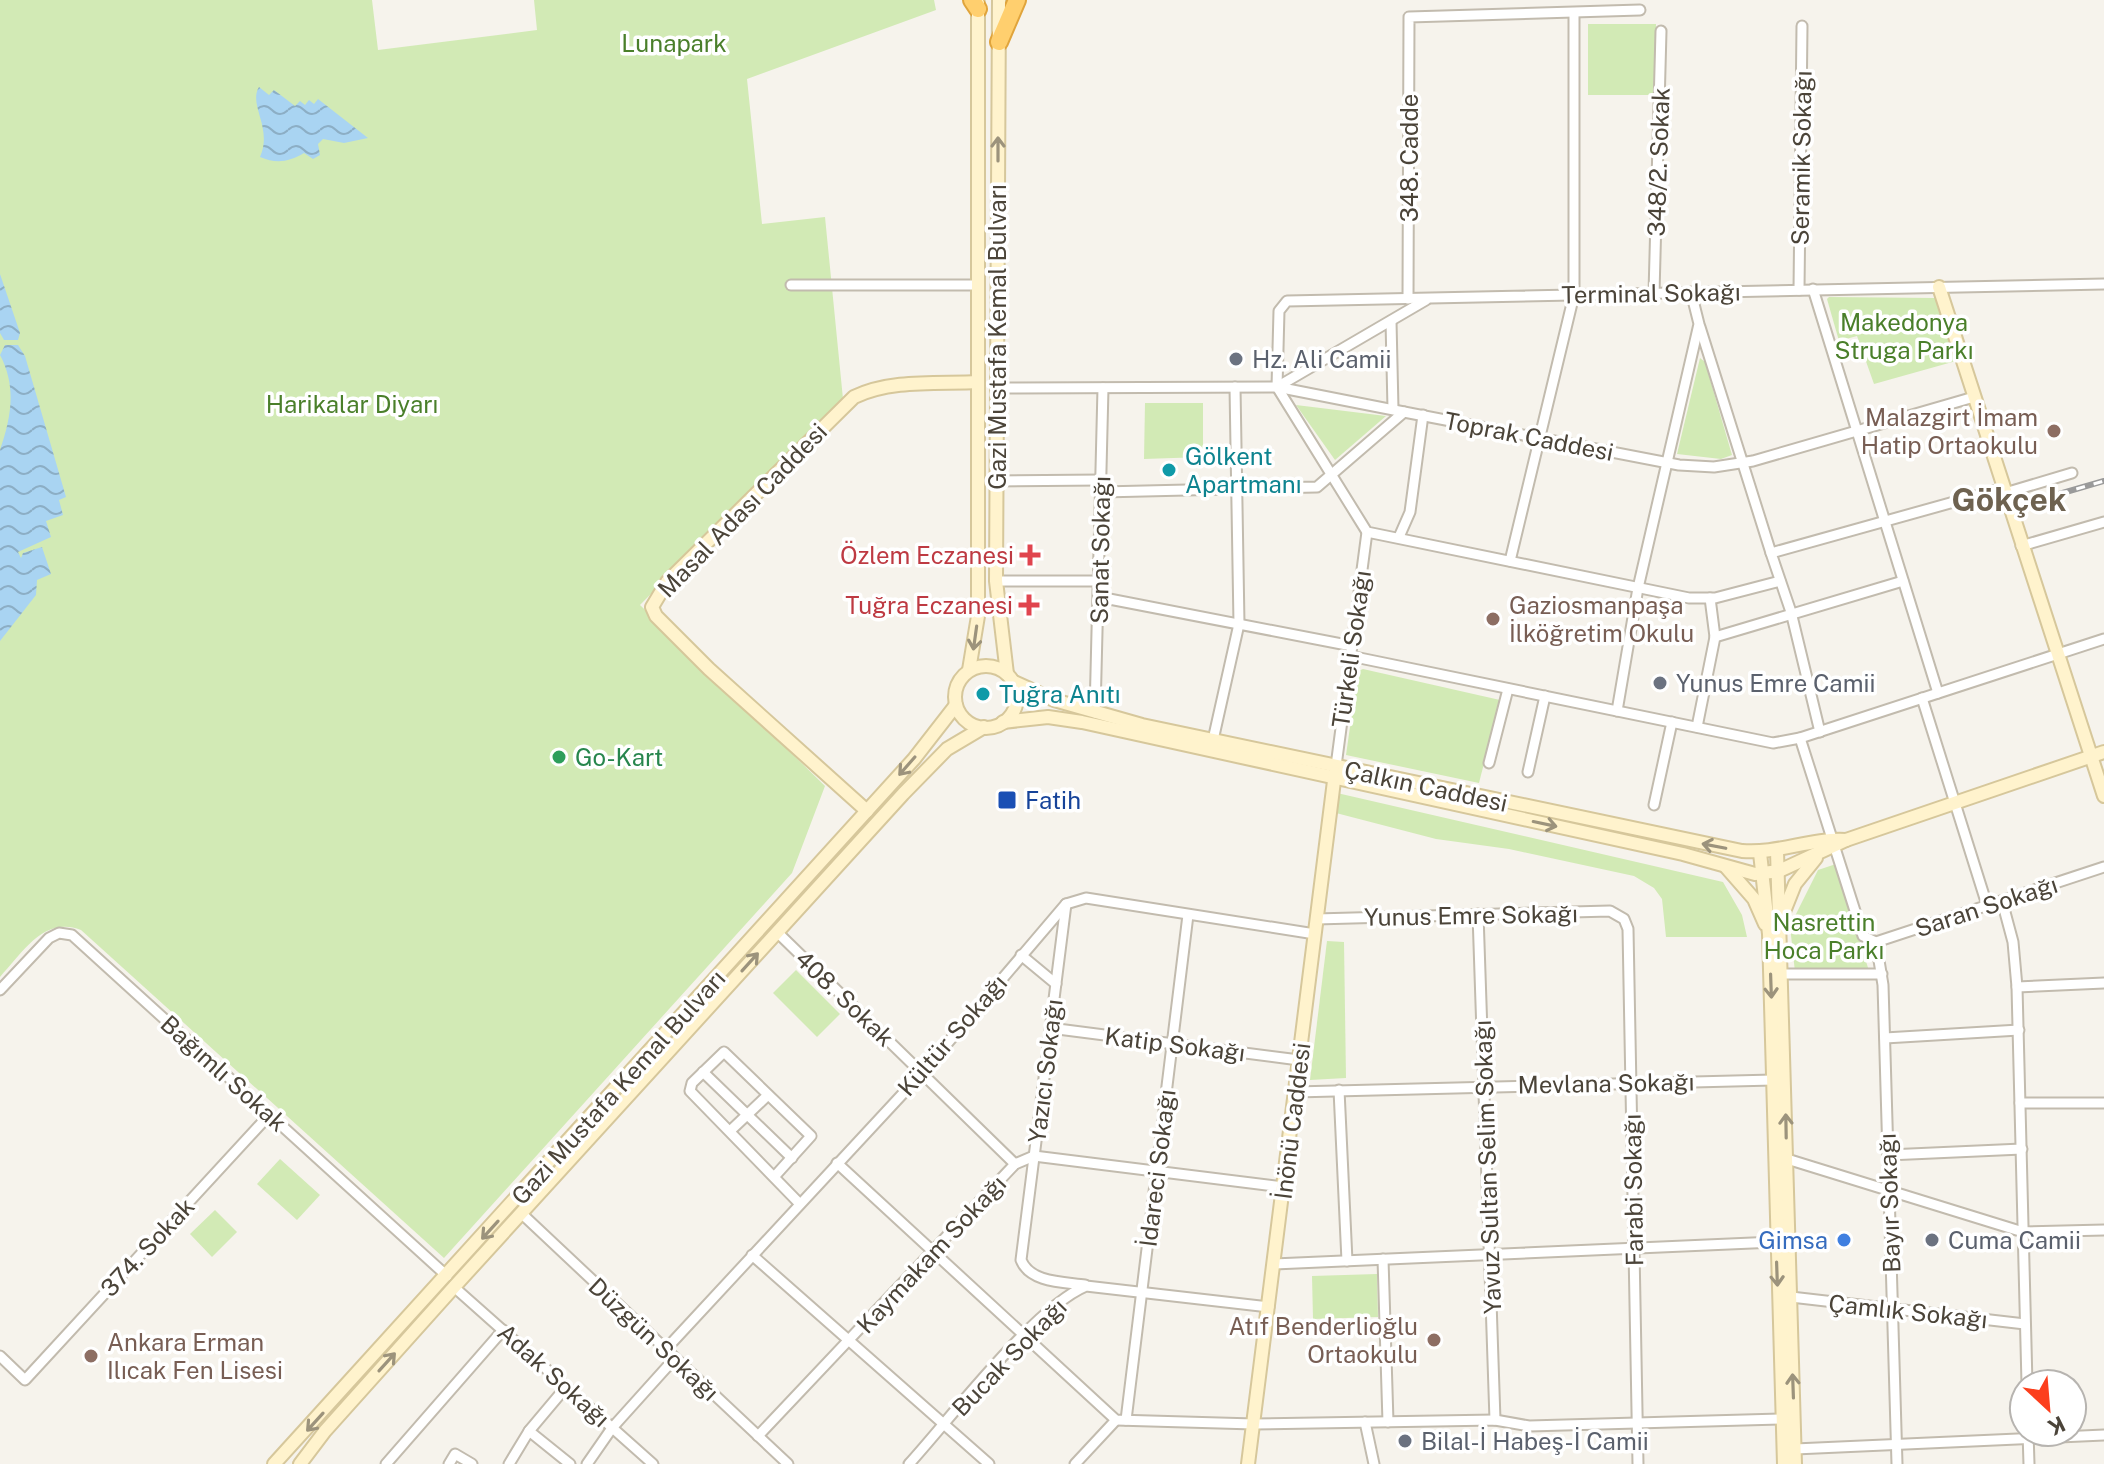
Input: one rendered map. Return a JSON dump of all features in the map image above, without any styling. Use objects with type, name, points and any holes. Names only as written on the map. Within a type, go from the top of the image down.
[{"type":"highway","points":[[999,42],[1017,0]]},
{"type":"main road","name":"Gazi Mustafa Kemal Bulvarı","points":[[999,0],[996,581],[1010,678]]},
{"type":"main road","name":"Gazi Mustafa Kemal Bulvarı","points":[[969,670],[978,616],[976,3]]},
{"type":"main road","points":[[1939,287],[2104,796]]},
{"type":"main road","name":"Masal Adası Caddesi","points":[[867,811],[709,669],[656,616],[652,607],[667,582],[854,397],[870,389],[978,382]]},
{"type":"main road","points":[[990,666],[1010,678],[1015,707],[1003,722],[984,727],[966,721],[956,705],[956,686],[969,670],[990,666]]},
{"type":"main road","name":"Çalkın Caddesi","points":[[1010,678],[1095,713],[1683,854],[1726,867],[1762,874],[1779,871],[1819,855],[1838,842]]},
{"type":"main road","name":"Gazi Mustafa Kemal Bulvarı","points":[[300,1464],[451,1282],[867,811],[956,705]]},
{"type":"main road","name":"Çalkın Caddesi","points":[[1003,722],[1048,717],[1082,722],[1760,853],[1838,842],[1954,800],[2104,752]]},
{"type":"main road","name":"Gazi Mustafa Kemal Bulvarı","points":[[274,1464],[521,1213],[947,749],[984,727]]},
{"type":"main road","name":"İnönü Caddesi","points":[[1248,1464],[1335,772]]},
{"type":"main road","points":[[1777,851],[1782,917],[1795,1464]]},
{"type":"main road","points":[[1760,853],[1769,934],[1775,1242],[1784,1464]]},
{"type":"main road","name":"Çalkın Caddesi","points":[[1782,917],[1795,884],[1819,855]]},
{"type":"main road","points":[[1726,867],[1754,899],[1769,934]]},
{"type":"street","points":[[1510,561],[1574,295],[1574,14],[1640,10]]},
{"type":"street","name":"348. Cadde","points":[[1408,299],[1409,17],[1574,14]]},
{"type":"street","name":"Seramik Sokağı","points":[[1799,290],[1802,26]]},
{"type":"street","name":"348/2. Sokak","points":[[1654,293],[1661,31]]},
{"type":"street","name":"Terminal Sokağı","points":[[1277,387],[1281,305],[1287,301],[2104,284]]},
{"type":"street","points":[[791,285],[978,285]]},
{"type":"street","points":[[1813,289],[1938,693]]},
{"type":"street","points":[[1691,292],[1742,464],[1791,612],[1820,732]]},
{"type":"street","points":[[1430,298],[1277,387],[1367,532],[1638,588],[1710,598],[1780,581]]},
{"type":"street","points":[[1391,321],[1393,409]]},
{"type":"street","points":[[1617,711],[1638,588],[1699,324]]},
{"type":"street","points":[[1213,740],[1239,624],[1235,387]]},
{"type":"street","name":"Toprak Caddesi","points":[[997,388],[1277,387],[1665,462],[1706,467],[1742,464],[1974,397]]},
{"type":"street","name":"Sanat Sokağı","points":[[1095,713],[1103,388]]},
{"type":"street","points":[[1102,492],[1308,489],[1333,476],[1404,412]]},
{"type":"street","points":[[1399,537],[1410,512],[1423,415]]},
{"type":"street","points":[[1771,553],[2072,473]]},
{"type":"street","points":[[996,481],[1102,480]]},
{"type":"street","points":[[2021,546],[2104,522]]},
{"type":"street","name":"Türkeli Sokağı","points":[[1335,772],[1367,532]]},
{"type":"street","points":[[996,581],[1099,581]]},
{"type":"street","points":[[1715,637],[1903,581]]},
{"type":"street","points":[[1099,597],[1239,624],[1508,689],[1768,743],[1820,732],[2104,639]]},
{"type":"street","points":[[1697,727],[1715,637],[1710,598]]},
{"type":"street","points":[[1489,763],[1508,689]]},
{"type":"street","points":[[1528,772],[1545,696]]},
{"type":"street","points":[[1922,698],[1987,905]]},
{"type":"street","points":[[1654,805],[1672,722]]},
{"type":"street","name":"Bayır Sokağı","points":[[1800,738],[1838,842],[1863,936],[1872,941],[1882,974],[1897,1464]]},
{"type":"street","name":"Saran Sokağı","points":[[1872,941],[2104,867]]},
{"type":"street","points":[[1066,904],[1086,898],[1315,934]]},
{"type":"street","points":[[2002,901],[2013,942],[2017,987],[2026,1368]]},
{"type":"street","name":"Kültür Sokağı","points":[[666,1349],[922,1073],[1066,904]]},
{"type":"street","name":"Yazıcı Sokağı","points":[[1066,904],[1021,1262],[1035,1276],[1086,1286]]},
{"type":"street","name":"Yunus Emre Sokağı","points":[[1316,919],[1610,911],[1623,918]]},
{"type":"street","name":"Yavuz Sultan Selim Sokağı","points":[[1478,914],[1495,1420]]},
{"type":"street","name":"İdareci Sokağı","points":[[1121,1420],[1141,1292],[1188,915]]},
{"type":"street","name":"Farabi Sokağı","points":[[1623,918],[1628,929],[1638,1464]]},
{"type":"street","name":"408. Sokak","points":[[777,932],[1015,1164]]},
{"type":"street","name":"Bağımlı Sokak","points":[[0,990],[49,938],[59,933],[72,935],[451,1282]]},
{"type":"street","points":[[1021,955],[1056,984]]},
{"type":"street","points":[[1783,974],[1882,974]]},
{"type":"street","points":[[2017,987],[2104,983]]},
{"type":"street","name":"Katip Sokağı","points":[[1050,1028],[1299,1060]]},
{"type":"street","points":[[1885,1038],[2019,1030]]},
{"type":"street","points":[[774,1177],[811,1136],[724,1052],[692,1083],[690,1091],[799,1203]]},
{"type":"street","points":[[703,1072],[792,1158]]},
{"type":"street","name":"Mevlana Sokağı","points":[[1295,1092],[1773,1080]]},
{"type":"street","points":[[1339,1090],[1347,1261]]},
{"type":"street","points":[[730,1131],[768,1095]]},
{"type":"street","points":[[2020,1103],[2104,1103]]},
{"type":"street","name":"374. Sokak","points":[[0,1356],[25,1380],[270,1114]]},
{"type":"street","points":[[1888,1155],[2022,1149]]},
{"type":"street","name":"Kaymakam Sokağı","points":[[758,1436],[1015,1164],[1034,1156],[1283,1187]]},
{"type":"street","points":[[1787,1159],[2023,1232],[2104,1230]]},
{"type":"street","points":[[837,1163],[1024,1336],[1121,1420],[1254,1424],[1495,1420],[1529,1426],[1781,1419]]},
{"type":"street","name":"Düzgün Sokağı","points":[[521,1213],[788,1464]]},
{"type":"street","points":[[1274,1264],[1775,1242]]},
{"type":"street","points":[[752,1255],[989,1464]]},
{"type":"street","points":[[1383,1259],[1388,1422]]},
{"type":"street","name":"Adak Sokağı","points":[[451,1282],[653,1464]]},
{"type":"street","name":"Bucak Sokağı","points":[[909,1464],[1024,1336],[1061,1299],[1086,1286],[1269,1307]]},
{"type":"street","name":"Çamlık Sokağı","points":[[1791,1297],[2025,1324]]},
{"type":"street","points":[[386,1464],[503,1330]]},
{"type":"street","points":[[587,1464],[612,1428],[675,1358]]},
{"type":"street","points":[[509,1464],[529,1431],[566,1387]]},
{"type":"street","points":[[1075,1464],[1121,1420]]},
{"type":"street","points":[[1365,1422],[1374,1464]]},
{"type":"street","points":[[529,1431],[570,1464]]},
{"type":"street","points":[[1795,1449],[2008,1437]]},
{"type":"street","points":[[449,1464],[455,1454],[472,1464]]},
{"type":"green space","name":"Harikalar Diyarı","points":[[0,0],[372,0],[378,50],[537,30],[534,0],[934,0],[936,10],[747,79],[762,224],[825,217],[843,399],[640,605],[825,786],[792,873],[444,1258],[81,930],[68,927],[45,932],[26,947],[0,977]]},
{"type":"green space","points":[[1588,24],[1656,24],[1656,95],[1588,95]]},
{"type":"green space","name":"Makedonya Struga Parkı","points":[[1829,297],[1935,298],[1956,361],[1874,384],[1857,336],[1839,341]]},
{"type":"green space","points":[[1700,358],[1705,362],[1732,455],[1721,459],[1677,454]]},
{"type":"green space","points":[[1145,403],[1203,403],[1203,457],[1144,459]]},
{"type":"green space","points":[[1296,405],[1386,416],[1335,460]]},
{"type":"green space","points":[[1363,669],[1500,700],[1479,783],[1346,755],[1358,671]]},
{"type":"green space","points":[[1337,793],[1723,882],[1742,915],[1747,937],[1666,937],[1662,899],[1654,888],[1634,876],[1509,849],[1436,839],[1336,813]]},
{"type":"green space","name":"Nasrettin Hoca Parkı","points":[[1836,864],[1869,971],[1795,972],[1790,926],[1818,870]]},
{"type":"green space","points":[[1327,941],[1344,942],[1346,1078],[1310,1080]]},
{"type":"green space","points":[[796,970],[840,1014],[817,1037],[773,993]]},
{"type":"green space","points":[[280,1159],[320,1195],[297,1220],[257,1184]]},
{"type":"green space","points":[[215,1210],[237,1232],[212,1257],[190,1234]]},
{"type":"green space","points":[[1377,1274],[1378,1317],[1313,1319],[1312,1276]]},
{"type":"water","points":[[259,87],[269,95],[274,90],[295,106],[300,101],[305,105],[309,100],[314,104],[318,99],[368,138],[344,143],[323,139],[318,144],[320,155],[313,159],[304,153],[282,161],[260,157],[264,136],[256,101]]},
{"type":"water","points":[[0,274],[20,333],[18,340],[4,340],[0,333]]},
{"type":"water","points":[[5,345],[18,345],[25,356],[66,497],[59,500],[63,515],[46,521],[51,537],[18,552],[21,558],[23,553],[42,547],[51,574],[37,580],[36,595],[0,641],[0,450],[10,402],[9,379],[0,355]]},
{"type":"railway","points":[[2059,494],[2104,481]]},
{"type":"place","name":"Hz. Ali Camii","points":[[1236,359]]},
{"type":"place","name":"Malazgirt İmam Hatip Ortaokulu","points":[[2054,431]]},
{"type":"place","name":"Gölkent Apartmanı","points":[[1169,470]]},
{"type":"place","name":"Özlem Eczanesi","points":[[1030,555]]},
{"type":"place","name":"Tuğra Eczanesi","points":[[1029,605]]},
{"type":"place","name":"Gaziosmanpaşa İlköğretim Okulu","points":[[1493,619]]},
{"type":"place","name":"Yunus Emre Camii","points":[[1660,683]]},
{"type":"place","name":"Tuğra Anıtı","points":[[983,694]]},
{"type":"place","name":"Go-Kart","points":[[559,757]]},
{"type":"place","name":"Fatih","points":[[1007,800]]},
{"type":"place","name":"Gimsa","points":[[1844,1240]]},
{"type":"place","name":"Cuma Camii","points":[[1932,1240]]},
{"type":"place","name":"Atıf Benderlioğlu Ortaokulu","points":[[1434,1340]]},
{"type":"place","name":"Ankara Erman Ilıcak Fen Lisesi","points":[[91,1356]]},
{"type":"place","name":"Bilal-İ Habeş-İ Camii","points":[[1405,1441]]},
{"type":"district","name":"Gökçek","points":[[2009,499]]},
{"type":"park label","name":"Lunapark","points":[[674,43]]}]
